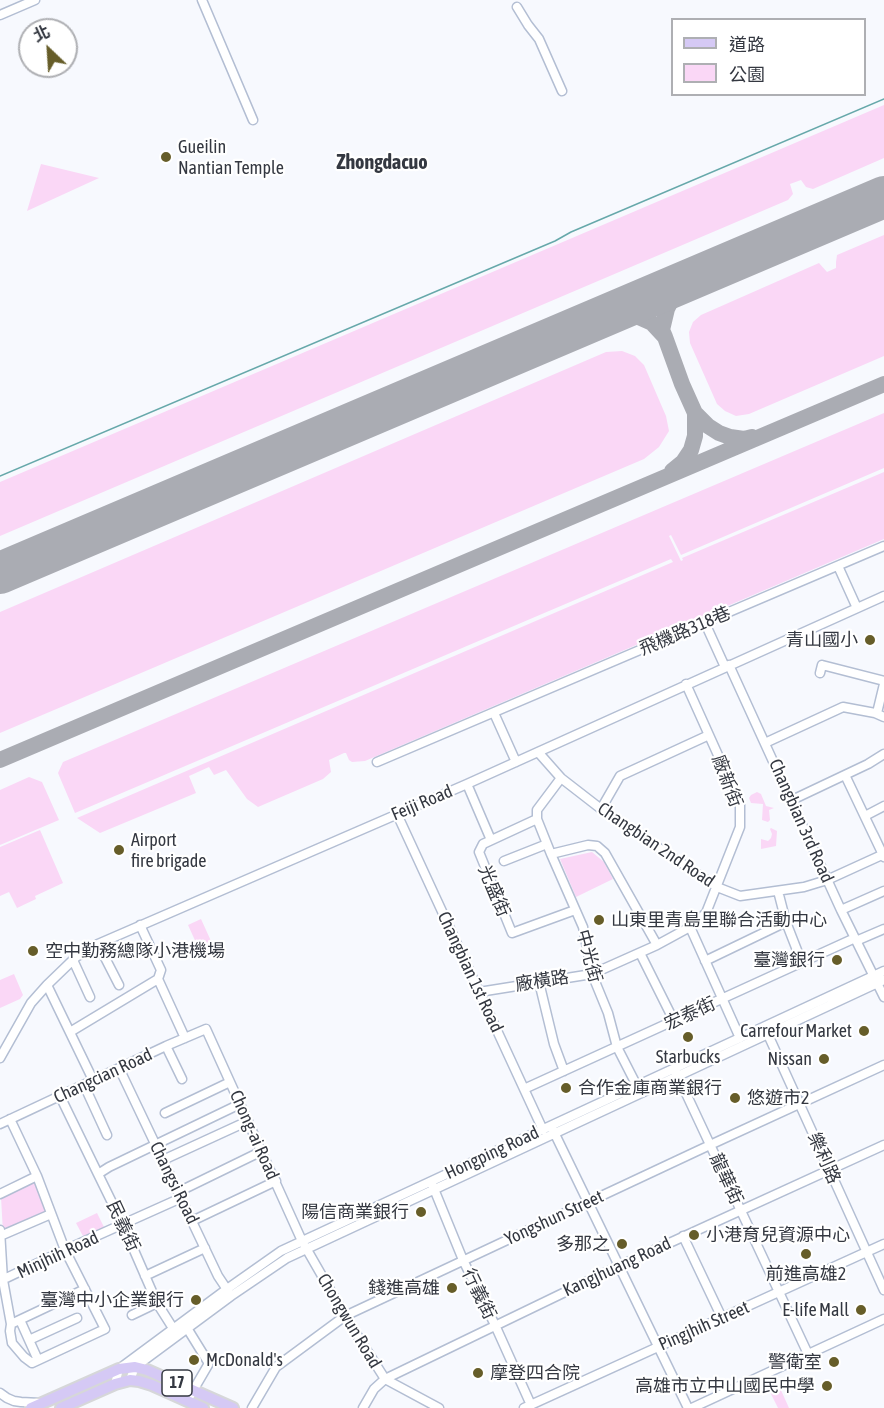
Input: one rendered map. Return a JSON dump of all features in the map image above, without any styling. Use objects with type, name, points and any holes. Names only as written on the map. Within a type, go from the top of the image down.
[{"type":"main road","name":"17","points":[[31,1408],[120,1370],[135,1367],[147,1370],[190,1396],[203,1408]]},
{"type":"main road","name":"17","points":[[130,1380],[233,1408]]},
{"type":"main road","points":[[61,1408],[115,1384],[130,1380]]},
{"type":"street","points":[[0,15],[33,0]]},
{"type":"street","points":[[202,0],[253,120]]},
{"type":"street","points":[[517,7],[539,39],[562,91]]},
{"type":"street","name":"飛機路318巷","points":[[377,762],[883,549]]},
{"type":"street","points":[[838,566],[857,608]]},
{"type":"street","name":"Feiji Road","points":[[0,1058],[31,1003],[73,960],[98,944],[467,784],[884,596]]},
{"type":"street","name":"Changbian 3rd Road","points":[[705,623],[765,743],[841,910],[878,979],[884,997]]},
{"type":"street","points":[[765,743],[843,706],[880,715],[884,683],[822,665],[820,673]]},
{"type":"street","points":[[686,684],[709,735]]},
{"type":"street","points":[[494,713],[516,762]]},
{"type":"street","name":"廠新街","points":[[601,809],[620,776],[709,735],[740,804],[740,827],[717,887]]},
{"type":"street","name":"Changbian 2nd Road","points":[[538,752],[561,778],[601,809],[717,887],[740,896],[804,887],[827,880],[884,855]]},
{"type":"street","points":[[792,800],[884,754]]},
{"type":"street","points":[[845,775],[884,855]]},
{"type":"street","points":[[467,784],[491,840],[537,819],[537,810],[561,778]]},
{"type":"street","points":[[865,816],[884,806]]},
{"type":"street","name":"Changbian 1st Road","points":[[397,814],[524,1089],[550,1129],[588,1202],[690,1408]]},
{"type":"street","name":"中光街","points":[[537,819],[583,927],[592,974],[608,1013],[617,1047],[639,1089]]},
{"type":"street","name":"光盛街","points":[[491,840],[483,844],[479,856],[512,933],[575,910]]},
{"type":"street","points":[[504,861],[547,844]]},
{"type":"street","points":[[551,854],[588,845],[597,846],[605,853],[657,945]]},
{"type":"street","name":"廠橫路","points":[[479,992],[592,974],[640,953],[690,927],[706,914],[717,887]]},
{"type":"street","points":[[778,891],[786,922],[802,963]]},
{"type":"street","points":[[841,910],[884,891]]},
{"type":"street","points":[[705,961],[786,922]]},
{"type":"street","points":[[140,925],[161,970],[158,980],[185,1038]]},
{"type":"street","points":[[690,927],[740,1038]]},
{"type":"street","name":"宏泰街","points":[[524,1089],[856,939],[884,929]]},
{"type":"street","points":[[98,944],[118,985]]},
{"type":"street","points":[[640,953],[674,1021]]},
{"type":"street","points":[[73,960],[90,997]]},
{"type":"street","name":"Hongping Road","points":[[135,1367],[175,1332],[187,1329],[273,1256],[304,1245],[550,1129],[878,979],[884,971]]},
{"type":"street","points":[[70,1032],[158,980]]},
{"type":"street","points":[[539,982],[554,1044],[564,1071]]},
{"type":"street","points":[[47,985],[93,1080]]},
{"type":"street","name":"Changcian Road","points":[[0,1124],[206,1029]]},
{"type":"street","name":"Chong-ai Road","points":[[206,1029],[304,1245]]},
{"type":"street","name":"Hongping Road","points":[[676,1072],[740,1038],[766,1029]]},
{"type":"street","name":"樂利路","points":[[766,1029],[884,1290]]},
{"type":"street","points":[[166,1046],[182,1079]]},
{"type":"street","name":"Yongshun Street","points":[[252,1408],[276,1367],[345,1316],[884,1065]]},
{"type":"street","name":"Changsi Road","points":[[119,1068],[218,1276],[229,1292]]},
{"type":"street","name":"龍華街","points":[[676,1072],[808,1354]]},
{"type":"street","points":[[165,1113],[230,1082]]},
{"type":"street","points":[[84,1084],[107,1135]]},
{"type":"street","name":"民義街","points":[[60,1096],[123,1225],[156,1303],[175,1332]]},
{"type":"street","points":[[98,1174],[240,1104]]},
{"type":"street","points":[[0,1230],[2,1281],[11,1324],[12,1343],[24,1358],[35,1361],[105,1329],[65,1250],[37,1176],[10,1119]]},
{"type":"street","points":[[163,1160],[248,1121]]},
{"type":"street","name":"Kangjhuang Road","points":[[363,1408],[374,1389],[385,1379],[619,1266],[884,1145]]},
{"type":"street","name":"Minjhih Road","points":[[2,1281],[123,1225],[262,1151]]},
{"type":"street","points":[[0,1194],[37,1176]]},
{"type":"street","points":[[192,1221],[276,1181]]},
{"type":"street","name":"行義街","points":[[433,1185],[463,1260],[495,1325],[527,1406]]},
{"type":"street","points":[[0,1236],[51,1214]]},
{"type":"street","points":[[683,1236],[722,1318]]},
{"type":"street","name":"Pingjhih Street","points":[[527,1406],[884,1244]]},
{"type":"street","name":"Chongwun Road","points":[[304,1245],[385,1379],[439,1408]]},
{"type":"street","points":[[145,1276],[205,1248]]},
{"type":"street","points":[[11,1324],[85,1289]]},
{"type":"street","name":"Hongping Road","points":[[120,1370],[229,1292]]},
{"type":"street","points":[[132,1315],[156,1303]]},
{"type":"street","points":[[29,1340],[77,1318]]},
{"type":"street","points":[[690,1408],[884,1319]]},
{"type":"street","points":[[20,1320],[35,1361]]},
{"type":"street","points":[[187,1329],[208,1362],[190,1396]]},
{"type":"street","points":[[130,1380],[135,1367]]},
{"type":"street","points":[[115,1384],[120,1370]]},
{"type":"street","points":[[0,1393],[7,1398],[21,1402],[43,1403]]},
{"type":"green space","points":[[884,105],[884,158],[813,189],[806,187],[801,180],[790,184],[793,194],[788,200],[0,536],[0,482]]},
{"type":"green space","points":[[41,164],[99,178],[27,211]]},
{"type":"green space","points":[[884,235],[884,356],[749,414],[736,416],[717,404],[690,343],[689,332],[693,322],[701,315],[819,263],[827,272],[836,268],[837,255]]},
{"type":"green space","points":[[622,351],[635,356],[644,365],[666,416],[669,431],[659,447],[644,459],[0,733],[0,612],[606,352]]},
{"type":"green space","points":[[884,413],[884,468],[681,555],[671,535],[669,536],[681,561],[682,558],[884,472],[884,539],[365,761],[352,762],[344,753],[329,760],[331,772],[323,779],[258,807],[247,799],[226,770],[214,775],[209,767],[189,776],[196,793],[100,833],[77,818],[673,562],[671,559],[75,813],[58,773],[63,762]]},
{"type":"green space","points":[[29,777],[42,782],[59,820],[0,845],[0,790]]},
{"type":"green space","points":[[757,792],[761,794],[766,806],[774,808],[769,810],[770,820],[768,822],[762,820],[763,804],[751,803],[749,798]]},
{"type":"green space","points":[[771,828],[777,831],[776,846],[761,849],[761,839],[768,841],[771,838]]},
{"type":"green space","points":[[40,830],[63,883],[35,896],[36,899],[17,908],[9,892],[0,896],[0,847]]},
{"type":"green space","points":[[592,852],[604,862],[613,879],[576,897],[560,859]]},
{"type":"green space","points":[[201,919],[211,941],[198,947],[188,925]]},
{"type":"green space","points":[[14,974],[23,995],[20,999],[0,1008],[0,980]]},
{"type":"green space","points":[[35,1181],[49,1211],[3,1233],[1,1197]]},
{"type":"green space","points":[[97,1213],[104,1227],[84,1238],[76,1223]]},
{"type":"green space","points":[[780,1388],[789,1408],[778,1408],[770,1392]]},
{"type":"waterway","points":[[0,476],[884,99]]},
{"type":"taxiway","points":[[665,337],[662,330],[667,309],[673,297],[690,279]]},
{"type":"taxiway","points":[[615,311],[634,315],[652,323],[665,337],[695,413],[695,436],[691,450],[683,462],[672,471]]},
{"type":"taxiway","points":[[0,760],[884,384]]},
{"type":"taxiway","points":[[695,413],[719,433],[744,439],[752,437]]},
{"type":"runway","points":[[0,573],[884,197]]},
{"type":"place","name":"Gueilin Nantian Temple","points":[[166,157]]},
{"type":"place","name":"青山國小","points":[[870,640]]},
{"type":"place","name":"Airport fire brigade","points":[[119,850]]},
{"type":"place","name":"山東里青島里聯合活動中心","points":[[599,920]]},
{"type":"place","name":"空中勤務總隊小港機場","points":[[33,951]]},
{"type":"place","name":"臺灣銀行","points":[[837,960]]},
{"type":"place","name":"Carrefour Market","points":[[864,1031]]},
{"type":"place","name":"Starbucks","points":[[688,1037]]},
{"type":"place","name":"Nissan","points":[[824,1059]]},
{"type":"place","name":"合作金庫商業銀行","points":[[566,1088]]},
{"type":"place","name":"悠遊市2","points":[[735,1098]]},
{"type":"place","name":"陽信商業銀行","points":[[421,1212]]},
{"type":"place","name":"小港育兒資源中心","points":[[694,1235]]},
{"type":"place","name":"多那之","points":[[622,1244]]},
{"type":"place","name":"前進高雄2","points":[[806,1254]]},
{"type":"place","name":"錢進高雄","points":[[452,1288]]},
{"type":"place","name":"臺灣中小企業銀行","points":[[196,1300]]},
{"type":"place","name":"E-life Mall","points":[[861,1310]]},
{"type":"place","name":"McDonald's","points":[[194,1360]]},
{"type":"place","name":"警衛室","points":[[834,1362]]},
{"type":"place","name":"摩登四合院","points":[[478,1373]]},
{"type":"place","name":"高雄市立中山國民中學","points":[[827,1386]]},
{"type":"district","name":"Zhongdacuo","points":[[382,163]]}]
